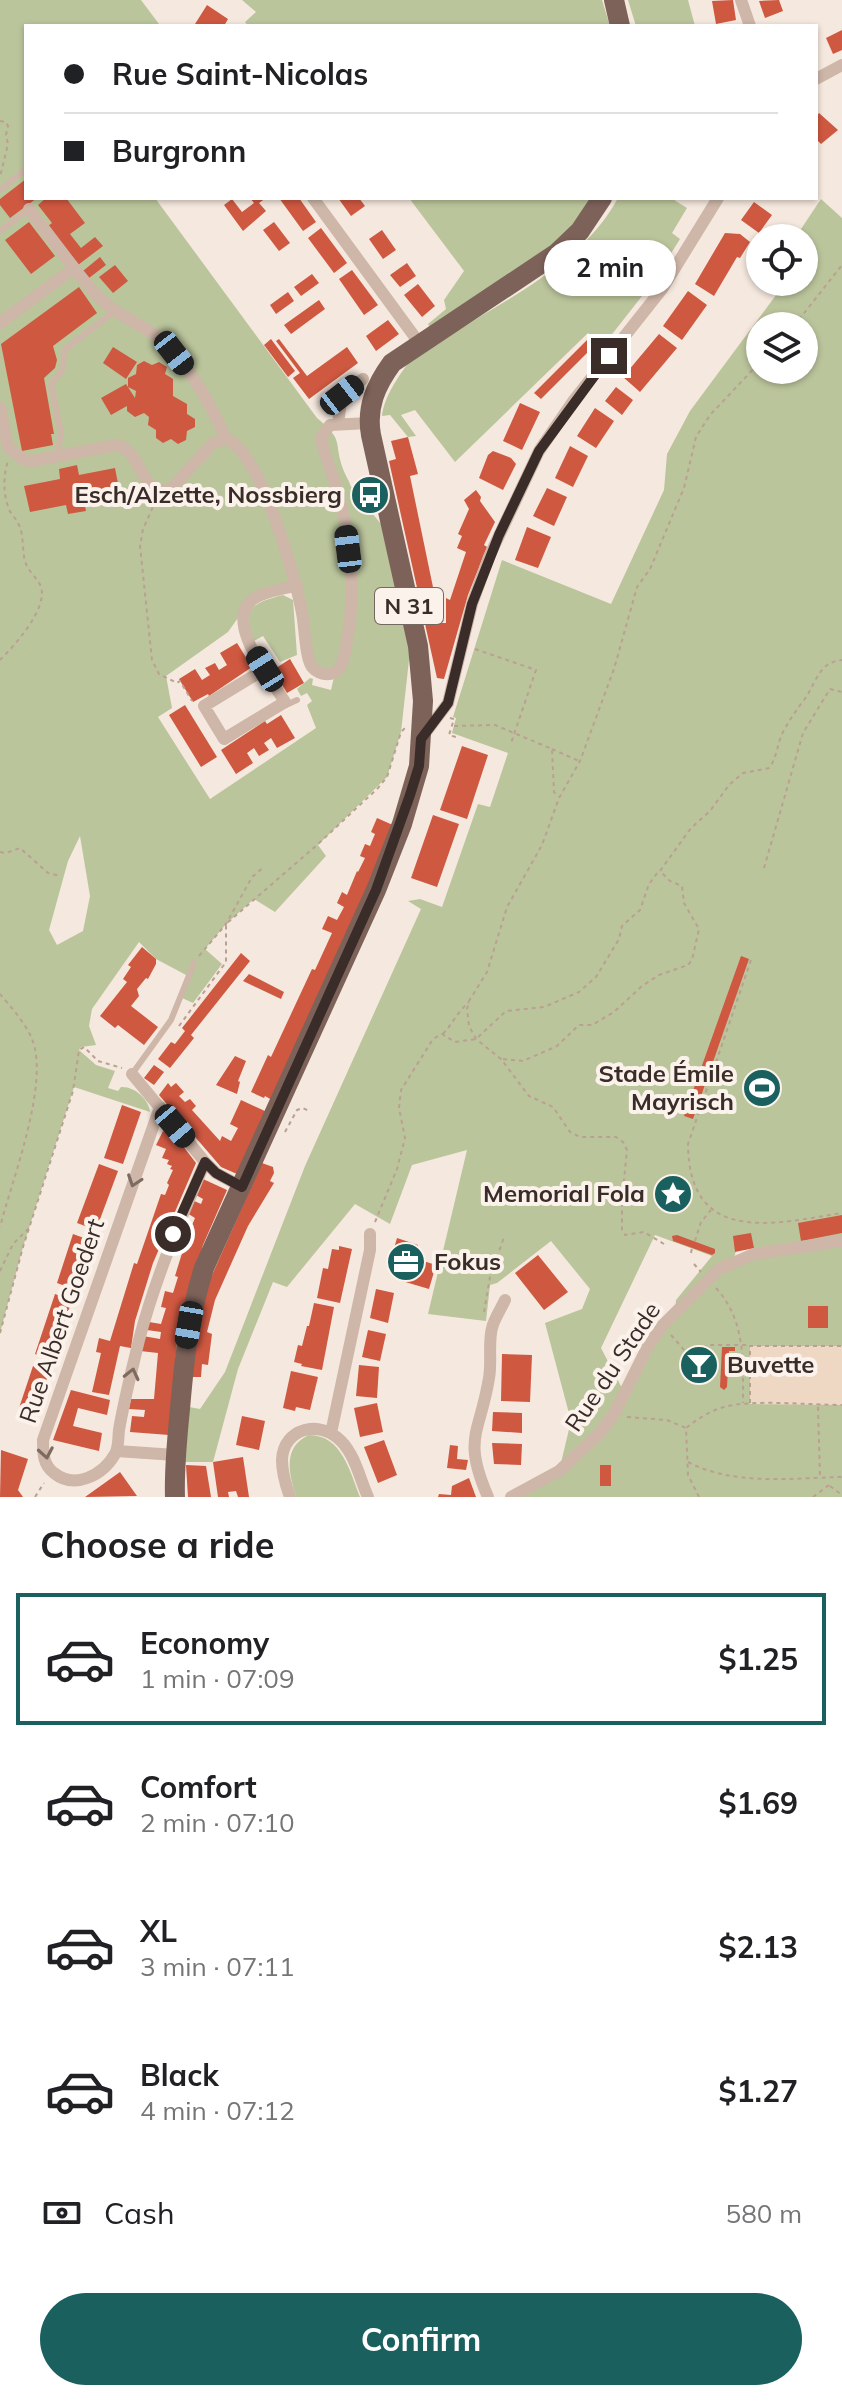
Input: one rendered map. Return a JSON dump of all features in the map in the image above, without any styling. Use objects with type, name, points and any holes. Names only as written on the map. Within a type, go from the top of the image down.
[{"type":"main road","points":[[614,0],[620,24]]},
{"type":"main road","name":"N 31","points":[[175,1497],[175,1455],[186,1345],[192,1305],[204,1268],[376,890],[419,766],[429,718],[418,646],[369,423],[371,400],[379,380],[392,363],[557,253],[580,231],[601,200]]},
{"type":"street","points":[[741,0],[749,24]]},
{"type":"street","points":[[818,78],[842,65]]},
{"type":"street","points":[[314,200],[420,344]]},
{"type":"street","points":[[429,718],[452,690],[472,604],[489,557],[539,451],[574,400],[662,289],[717,200]]},
{"type":"street","points":[[29,209],[97,297],[156,336],[174,353],[193,378],[226,439],[237,445],[274,515],[297,585],[309,661],[319,673],[335,672],[343,661],[352,575],[345,523],[321,437],[324,430],[338,423],[369,423]]},
{"type":"street","points":[[0,323],[74,268]]},
{"type":"street","points":[[338,423],[342,395],[363,379]]},
{"type":"street","points":[[0,407],[6,441],[12,452],[24,460],[117,445],[132,452],[150,487],[160,491],[171,489],[213,443],[226,439]]},
{"type":"street","points":[[265,669],[204,706],[224,739],[291,701],[265,669],[245,637],[242,623],[245,608],[254,598],[297,585]]},
{"type":"street","points":[[429,718],[434,702],[452,690]]},
{"type":"street","points":[[132,1074],[205,1162],[216,1173],[242,1187]]},
{"type":"street","name":"Rue Albert Goedert","points":[[51,1472],[43,1456],[43,1440],[160,1107]]},
{"type":"street","points":[[51,1472],[64,1480],[81,1481],[108,1465],[117,1451],[140,1339],[173,1234],[205,1162]]},
{"type":"street","points":[[331,1433],[370,1250],[370,1234]]},
{"type":"street","name":"Rue du Stade","points":[[511,1497],[559,1471],[582,1453],[615,1412],[648,1346],[662,1326],[707,1279],[733,1262],[754,1254],[842,1241]]},
{"type":"street","points":[[488,1497],[474,1457],[473,1434],[489,1383],[491,1329],[505,1300]]},
{"type":"street","points":[[290,1497],[282,1461],[285,1447],[300,1431],[309,1428],[331,1433],[348,1449],[368,1497]]},
{"type":"street","points":[[117,1451],[175,1455]]},
{"type":"lane","points":[[0,190],[24,171]]},
{"type":"lane","points":[[0,231],[29,209]]},
{"type":"lane","points":[[0,217],[7,226]]},
{"type":"lane","points":[[57,456],[61,434],[51,384],[63,369],[64,350],[115,311]]},
{"type":"lane","points":[[132,1074],[171,1020],[194,963]]},
{"type":"path","points":[[0,121],[8,126],[8,144],[0,177]]},
{"type":"path","points":[[805,312],[842,265]]},
{"type":"path","points":[[370,1234],[397,1169],[405,1138],[399,1108],[401,1090],[433,1039],[454,1022],[456,1014],[469,1001],[487,972],[507,907],[542,845],[559,798],[580,761],[614,669],[637,587],[650,569],[684,488],[696,437],[710,415],[746,377]]},
{"type":"path","points":[[0,660],[35,619],[42,592],[41,585],[29,572],[24,560],[19,525],[6,499],[4,472],[12,452]]},
{"type":"path","points":[[160,491],[143,529],[140,546],[152,660],[159,674],[177,683],[180,681],[193,703],[204,706]]},
{"type":"path","points":[[462,645],[536,670],[511,743]]},
{"type":"path","points":[[442,1034],[455,1042],[476,1039],[506,1011],[544,1007],[579,992],[596,977],[619,939],[622,926],[640,910],[649,884],[691,828],[743,773],[769,768],[782,734],[807,697],[811,684],[832,661],[842,660]]},
{"type":"path","points":[[764,868],[803,733],[830,689],[842,692]]},
{"type":"path","points":[[194,963],[226,924],[378,788],[387,777],[401,732],[429,718],[454,719],[449,735],[459,738]]},
{"type":"path","points":[[454,726],[483,724],[506,728],[580,761]]},
{"type":"path","points":[[552,749],[554,792],[559,798]]},
{"type":"path","points":[[0,852],[20,848],[48,873],[60,876]]},
{"type":"path","points":[[174,1032],[226,962],[226,924],[252,877],[264,867]]},
{"type":"path","points":[[501,1059],[523,1061],[557,1046],[579,1025],[592,1025],[614,1012],[659,975],[688,965],[699,929],[697,921],[691,917],[684,903],[682,886],[670,881],[660,871]]},
{"type":"path","points":[[751,960],[688,1144],[688,1165],[696,1188],[712,1209],[743,1223],[767,1225],[842,1213]]},
{"type":"path","points":[[0,994],[32,1040],[37,1069],[36,1093],[0,1227]]},
{"type":"path","points":[[469,1001],[469,1026],[476,1039],[501,1059],[529,1096],[553,1107],[570,1132],[592,1138],[607,1135],[623,1142],[627,1150],[622,1230],[625,1235],[644,1232],[664,1244]]},
{"type":"path","points":[[0,1333],[23,1247],[73,1091],[80,1047],[84,1047],[98,1061],[132,1074]]},
{"type":"path","points":[[695,1241],[701,1222],[712,1209]]},
{"type":"path","points":[[0,1271],[13,1244],[31,1227]]},
{"type":"path","points":[[483,1321],[490,1277],[504,1237]]},
{"type":"path","points":[[13,1244],[23,1247]]},
{"type":"path","points":[[691,1253],[692,1248]]},
{"type":"path","points":[[713,1285],[724,1297],[737,1322],[743,1345],[743,1404]]},
{"type":"path","points":[[662,1326],[685,1351],[694,1352],[709,1345],[842,1346]]},
{"type":"path","points":[[750,1346],[750,1404]]},
{"type":"path","points":[[818,1405],[820,1478]]},
{"type":"path","points":[[686,1428],[704,1414],[725,1406],[842,1405]]},
{"type":"path","points":[[615,1412],[629,1417],[667,1420],[686,1428]]},
{"type":"path","points":[[686,1428],[688,1475],[699,1497]]},
{"type":"path","points":[[686,1461],[705,1471],[725,1476],[842,1477]]},
{"type":"path","points":[[35,1497],[51,1472]]},
{"type":"path","points":[[813,1497],[829,1485],[830,1478]]},
{"type":"path","points":[[829,1485],[842,1495]]},
{"type":"green space","points":[[0,0],[141,0],[159,24],[24,24],[24,200],[156,200],[317,418],[335,437],[351,487],[362,492],[365,500],[368,499],[372,513],[381,524],[410,651],[401,732],[387,777],[318,845],[326,856],[275,912],[254,899],[226,924],[205,949],[222,964],[193,1003],[180,997],[188,976],[156,959],[139,942],[92,1009],[89,1026],[96,1045],[79,1050],[96,1065],[115,1071],[108,1088],[118,1091],[126,1087],[136,1091],[147,1102],[150,1112],[74,1087],[23,1247],[0,1333]],"holes":[[[297,585],[313,668],[335,673],[331,690],[312,685],[313,679],[310,678],[297,689],[301,696],[307,693],[312,701],[307,705],[316,728],[210,799],[158,717],[172,708],[166,676],[228,632],[245,608]],[[80,836],[90,896],[83,931],[57,945],[49,930],[68,861]]]},
{"type":"green space","points":[[242,0],[602,0],[609,24],[246,24],[245,22],[256,12]]},
{"type":"green space","points":[[628,0],[688,0],[694,24],[635,24]]},
{"type":"green space","points":[[821,199],[842,218],[842,1236],[736,1251],[733,1261],[842,1241],[842,1497],[511,1497],[559,1471],[571,1421],[545,1323],[582,1309],[590,1289],[551,1241],[497,1283],[490,1285],[486,1321],[428,1314],[467,1150],[412,1165],[390,1224],[355,1204],[287,1287],[273,1282],[238,1369],[213,1462],[184,1462],[189,1407],[200,1409],[225,1372],[305,1166],[421,909],[408,901],[420,899],[442,907],[478,804],[490,807],[508,753],[452,733],[456,718],[453,717],[502,560],[611,604],[664,490],[667,454],[690,411],[746,336],[746,384],[818,384],[818,312],[763,312],[775,296],[818,296],[818,224],[804,224]],"holes":[[[655,1235],[712,1256],[676,1300],[675,1312],[624,1392],[601,1348]]]},
{"type":"green space","points":[[411,200],[592,200],[572,229],[548,253],[430,328],[428,324],[446,309],[444,300],[464,271]]},
{"type":"green space","points":[[617,200],[674,200],[687,208],[672,233],[680,239],[653,282],[602,347],[588,333],[455,462],[415,410],[401,415],[416,436],[408,437],[390,415],[382,416],[392,388],[413,358],[546,275],[604,220]]},
{"type":"green space","points":[[283,595],[293,600],[297,655],[280,662],[263,636],[254,641],[249,621],[257,604]]},
{"type":"green space","points":[[309,1435],[329,1441],[337,1448],[360,1497],[296,1497],[291,1479],[291,1454],[300,1440]]},
{"type":"shaded area","points":[[750,1346],[842,1346],[842,1405],[750,1404]]},
{"type":"building","points":[[733,0],[736,20],[716,24],[712,1]]},
{"type":"building","points":[[779,0],[783,11],[765,18],[759,1]]},
{"type":"building","points":[[207,5],[228,19],[225,24],[195,24]]},
{"type":"building","points":[[842,30],[842,50],[833,54],[826,38]]},
{"type":"building","points":[[818,114],[838,130],[821,144],[818,141]]},
{"type":"building","points":[[24,181],[24,200],[34,200],[10,218],[0,205],[0,199]]},
{"type":"building","points":[[44,200],[68,200],[85,223],[70,234],[81,248],[95,237],[103,246],[78,265],[48,226],[52,223],[38,205]]},
{"type":"building","points":[[233,200],[242,212],[254,203],[252,200],[263,200],[259,203],[266,211],[243,231],[224,205]]},
{"type":"building","points":[[280,200],[300,200],[316,222],[303,231]]},
{"type":"building","points":[[339,200],[360,200],[365,206],[351,216]]},
{"type":"building","points":[[754,202],[772,215],[766,224],[747,224],[741,220]]},
{"type":"building","points":[[29,222],[55,256],[31,274],[5,240]]},
{"type":"building","points":[[274,222],[290,243],[279,251],[263,230]]},
{"type":"building","points":[[321,228],[347,263],[334,273],[308,238]]},
{"type":"building","points":[[382,230],[396,250],[383,259],[369,239]]},
{"type":"building","points":[[725,233],[740,234],[746,239],[746,248],[740,258],[737,257],[714,296],[695,284]]},
{"type":"building","points":[[100,257],[106,265],[89,278],[83,271]]},
{"type":"building","points":[[407,263],[416,276],[400,287],[390,275]]},
{"type":"building","points":[[115,265],[128,281],[113,293],[99,277]]},
{"type":"building","points":[[352,270],[378,305],[364,315],[339,279]]},
{"type":"building","points":[[312,274],[319,283],[301,296],[294,287]]},
{"type":"building","points":[[418,284],[435,306],[422,317],[404,295]]},
{"type":"building","points":[[79,287],[97,313],[53,346],[57,360],[55,368],[44,378],[54,434],[51,434],[53,445],[22,451],[1,344]]},
{"type":"building","points":[[688,291],[707,305],[682,340],[663,326]]},
{"type":"building","points":[[288,292],[294,301],[276,314],[270,305]]},
{"type":"building","points":[[319,300],[325,309],[291,334],[284,325]]},
{"type":"building","points":[[388,320],[399,334],[376,351],[366,336]]},
{"type":"building","points":[[659,334],[677,348],[640,392],[623,377]]},
{"type":"building","points":[[271,339],[295,371],[288,377],[264,345]]},
{"type":"building","points":[[279,339],[307,376],[347,347],[358,363],[309,399],[293,378],[300,373],[276,341]]},
{"type":"building","points":[[588,339],[594,346],[541,399],[534,393]]},
{"type":"building","points":[[113,347],[137,362],[126,379],[103,363]]},
{"type":"building","points":[[144,361],[152,365],[159,362],[167,367],[165,374],[173,379],[173,396],[187,404],[187,414],[195,419],[195,427],[187,431],[186,440],[178,444],[171,439],[163,443],[156,438],[156,430],[148,425],[149,417],[144,413],[135,417],[127,411],[127,406],[111,415],[101,398],[126,384],[135,398],[136,391],[128,387],[128,378],[136,374],[137,365]]},
{"type":"building","points":[[616,387],[633,400],[622,415],[605,401]]},
{"type":"building","points":[[520,403],[540,412],[522,450],[503,441]]},
{"type":"building","points":[[595,408],[614,421],[596,448],[577,436]]},
{"type":"building","points":[[408,437],[418,474],[410,476],[434,592],[440,591],[444,610],[440,611],[442,623],[446,623],[446,598],[450,600],[466,552],[457,548],[462,536],[458,534],[469,509],[464,500],[476,490],[495,522],[484,545],[487,547],[468,595],[444,679],[437,678],[389,461],[396,459],[391,441]]},
{"type":"building","points":[[570,446],[588,456],[573,487],[555,478]]},
{"type":"building","points":[[493,451],[511,458],[516,464],[503,490],[479,478],[488,455]]},
{"type":"building","points":[[77,465],[79,475],[115,468],[120,494],[84,501],[86,511],[68,514],[66,505],[30,512],[24,486],[60,479],[59,469]]},
{"type":"building","points":[[547,488],[567,497],[554,526],[533,516]]},
{"type":"building","points":[[527,527],[551,537],[538,568],[515,560]]},
{"type":"building","points":[[237,643],[252,667],[209,696],[193,702],[179,679],[195,669],[202,680],[210,675],[205,668],[215,663],[219,670],[227,665],[220,653]]},
{"type":"building","points":[[290,659],[304,683],[287,693],[273,670]]},
{"type":"building","points":[[185,705],[217,757],[201,767],[169,715]]},
{"type":"building","points":[[281,715],[295,738],[277,748],[271,738],[264,743],[269,750],[259,756],[254,748],[247,753],[253,763],[236,774],[221,750],[265,721],[267,724]]},
{"type":"building","points":[[462,746],[488,755],[467,819],[440,810]]},
{"type":"building","points":[[433,815],[459,824],[437,887],[411,878]]},
{"type":"building","points":[[377,818],[395,826],[272,1100],[264,1098],[251,1092],[332,933],[322,929],[328,916],[337,920],[344,907],[337,903],[342,892],[347,895],[365,858],[360,856],[365,844],[370,846],[375,834],[371,832]]},
{"type":"building","points":[[142,947],[156,959],[156,964],[148,979],[137,989],[139,996],[131,1006],[158,1027],[144,1045],[100,1016],[127,982],[123,979],[131,967],[128,965]]},
{"type":"building","points":[[241,953],[250,961],[191,1035],[194,1038],[170,1068],[158,1059],[171,1042],[175,1044],[185,1031],[182,1028]]},
{"type":"building","points":[[741,956],[749,959],[693,1119],[684,1116]]},
{"type":"building","points":[[249,974],[284,992],[281,999],[243,981]]},
{"type":"building","points":[[235,1056],[246,1061],[238,1081],[237,1094],[216,1085]]},
{"type":"building","points":[[154,1065],[164,1072],[154,1085],[144,1078]]},
{"type":"building","points":[[168,1083],[171,1087],[176,1083],[184,1092],[179,1096],[185,1102],[190,1099],[196,1106],[192,1110],[220,1141],[222,1136],[231,1141],[238,1128],[230,1124],[241,1100],[267,1112],[237,1174],[221,1167],[159,1095]]},
{"type":"building","points":[[122,1105],[141,1112],[123,1164],[104,1158]]},
{"type":"building","points":[[163,1131],[180,1142],[196,1163],[153,1263],[135,1321],[131,1348],[120,1346],[109,1395],[92,1392],[101,1353],[96,1352],[99,1338],[110,1341],[134,1263],[137,1264],[161,1194],[165,1195],[169,1185],[172,1166],[167,1164],[169,1160],[162,1158],[166,1149],[156,1145]]},
{"type":"building","points":[[262,1163],[273,1167],[270,1181],[274,1183],[248,1226],[215,1300],[207,1332],[212,1334],[208,1365],[202,1364],[201,1377],[191,1377],[204,1293]]},
{"type":"building","points":[[99,1164],[118,1171],[96,1230],[77,1223]]},
{"type":"building","points":[[203,1179],[227,1190],[203,1245],[178,1330],[169,1435],[130,1432],[132,1416],[144,1417],[145,1410],[129,1409],[131,1399],[154,1399],[158,1353],[140,1351],[143,1336],[160,1339],[161,1332],[147,1330],[149,1322],[161,1324],[166,1308],[161,1307],[165,1291],[173,1293],[187,1237],[177,1233],[181,1227],[190,1230],[195,1218],[187,1213],[192,1200],[201,1204],[203,1199],[196,1195]]},
{"type":"building","points":[[842,1215],[842,1233],[801,1241],[798,1223]]},
{"type":"building","points":[[751,1233],[754,1248],[735,1252],[733,1236]]},
{"type":"building","points":[[73,1234],[92,1241],[76,1290],[57,1283]]},
{"type":"building","points":[[677,1235],[715,1249],[715,1253],[712,1255],[673,1241],[672,1236]]},
{"type":"building","points":[[397,1238],[418,1245],[414,1258],[436,1265],[429,1289],[402,1281],[404,1274],[388,1269]]},
{"type":"building","points":[[339,1246],[352,1249],[340,1303],[317,1298],[323,1268],[328,1269],[332,1249],[339,1250]]},
{"type":"building","points":[[538,1255],[568,1292],[544,1310],[515,1273]]},
{"type":"building","points":[[376,1289],[394,1293],[388,1323],[370,1318]]},
{"type":"building","points":[[55,1294],[72,1300],[52,1360],[35,1354]]},
{"type":"building","points":[[314,1303],[334,1307],[322,1370],[294,1362],[298,1345],[302,1346],[309,1326]]},
{"type":"building","points":[[808,1306],[828,1306],[828,1328],[808,1328]]},
{"type":"building","points":[[368,1330],[386,1334],[380,1361],[362,1357]]},
{"type":"building","points":[[722,1347],[735,1347],[735,1351],[729,1351],[727,1387],[724,1390],[720,1387]]},
{"type":"building","name":"Buvette","points":[[694,1353],[705,1354],[704,1376],[692,1375]]},
{"type":"building","points":[[502,1354],[532,1355],[530,1402],[501,1401]]},
{"type":"building","points":[[359,1365],[379,1367],[377,1398],[356,1396]]},
{"type":"building","points":[[33,1366],[49,1372],[34,1419],[17,1414]]},
{"type":"building","points":[[291,1371],[318,1377],[310,1410],[283,1408]]},
{"type":"building","points":[[71,1390],[110,1400],[107,1415],[78,1408],[73,1426],[102,1433],[99,1451],[53,1440]]},
{"type":"building","points":[[377,1403],[383,1432],[360,1437],[354,1408]]},
{"type":"building","points":[[493,1412],[522,1413],[522,1433],[492,1431]]},
{"type":"building","points":[[242,1416],[265,1421],[259,1450],[236,1445]]},
{"type":"building","points":[[384,1440],[397,1475],[378,1483],[364,1447]]},
{"type":"building","points":[[492,1443],[522,1444],[521,1465],[494,1464]]},
{"type":"building","points":[[450,1445],[458,1446],[457,1459],[468,1460],[466,1470],[447,1468]]},
{"type":"building","points":[[1,1450],[28,1459],[18,1490],[23,1497],[0,1497]]},
{"type":"building","points":[[243,1457],[249,1497],[238,1497],[236,1491],[228,1492],[229,1497],[218,1497],[213,1462]]},
{"type":"building","points":[[186,1465],[206,1466],[211,1497],[188,1497]]},
{"type":"building","points":[[600,1465],[611,1465],[611,1486],[600,1486]]},
{"type":"building","points":[[120,1472],[137,1496],[85,1497]]},
{"type":"building","points":[[469,1478],[476,1497],[438,1497],[439,1494],[451,1495],[452,1486]]},
{"type":"place","name":"Esch/Alzette, Nossbierg","points":[[370,495]]},
{"type":"place","name":"Stade Émile Mayrisch","points":[[762,1088]]},
{"type":"place","name":"Memorial Fola","points":[[673,1194]]},
{"type":"place","name":"Fokus","points":[[406,1262]]},
{"type":"place","name":"Buvette","points":[[699,1365]]},
{"type":"route","points":[[173,1234],[205,1162],[216,1173],[242,1187],[320,1018],[402,824],[419,766],[421,739],[448,703],[472,604],[489,557],[539,451],[609,356]]}]
